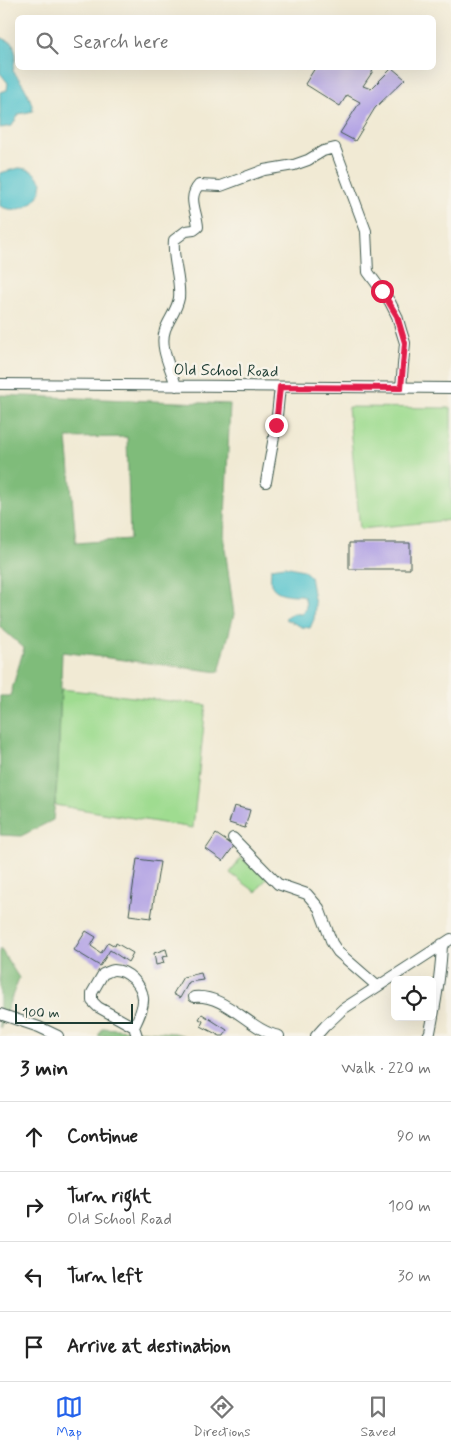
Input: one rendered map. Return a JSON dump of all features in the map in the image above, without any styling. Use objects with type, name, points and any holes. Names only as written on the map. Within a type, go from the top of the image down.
[{"type":"street","points":[[176,386],[164,350],[165,331],[179,299],[179,286],[173,248],[174,240],[186,231],[194,230],[198,227],[192,197],[195,189],[200,184],[221,186],[264,170],[294,165],[308,160],[323,151],[335,148],[366,231],[368,272],[390,302],[402,330],[405,343],[401,388]]},
{"type":"street","name":"Old School Road","points":[[0,384],[451,388]]},
{"type":"street","points":[[266,482],[276,425],[280,387]]},
{"type":"street","points":[[233,838],[278,884],[307,894],[319,908],[332,943],[338,952],[377,986]]},
{"type":"street","points":[[316,1036],[343,1009],[446,941]]},
{"type":"street","points":[[428,1036],[446,941]]},
{"type":"street","points":[[114,970],[134,978],[143,997],[136,1032],[98,1007],[92,1000],[92,993],[103,974],[114,970]]},
{"type":"street","points":[[194,997],[205,996],[220,1003],[265,1032],[280,1036]]},
{"type":"street","points":[[0,1014],[40,1027],[58,1036]]},
{"type":"green space","points":[[0,395],[230,404],[224,541],[234,614],[219,672],[62,652],[58,770],[53,820],[21,836],[0,835],[0,696],[10,696],[24,648],[0,627]],"holes":[[[127,437],[130,539],[76,543],[67,438]]]},
{"type":"green space","points":[[348,407],[451,408],[451,520],[360,529]]},
{"type":"green space","points":[[61,689],[206,705],[193,828],[55,805]]},
{"type":"green space","points":[[241,858],[267,878],[256,892],[230,873]]},
{"type":"green space","points":[[0,948],[19,978],[0,1028]]},
{"type":"green space","points":[[103,1028],[175,1033],[185,1036],[98,1036]]},
{"type":"water","points":[[0,37],[13,43],[15,60],[13,71],[26,90],[33,111],[19,114],[12,126],[0,128],[0,92],[7,90],[8,83],[0,73]]},
{"type":"water","points":[[19,168],[35,173],[42,182],[40,193],[32,203],[22,208],[11,209],[0,206],[0,173]]},
{"type":"water","points":[[285,566],[303,570],[310,576],[315,605],[314,619],[310,628],[302,627],[285,619],[290,614],[302,614],[306,607],[305,598],[301,595],[280,592],[273,588],[271,584],[271,568]]},
{"type":"building","points":[[314,70],[371,70],[373,71],[363,86],[371,89],[390,70],[394,70],[405,79],[375,108],[355,141],[340,133],[360,102],[347,95],[340,106],[305,84]]},
{"type":"building","points":[[349,543],[410,543],[410,569],[349,569]]},
{"type":"building","points":[[234,806],[250,810],[245,828],[229,823]]},
{"type":"building","points":[[216,834],[234,846],[223,861],[206,849]]},
{"type":"building","points":[[137,859],[160,862],[151,918],[129,915]]},
{"type":"building","points":[[86,931],[96,937],[91,946],[101,953],[108,942],[115,946],[116,943],[133,953],[128,962],[110,950],[100,966],[74,950]]},
{"type":"building","points":[[166,949],[168,956],[162,957],[164,963],[156,965],[154,953]]},
{"type":"building","points":[[201,973],[203,980],[189,982],[180,998],[173,994],[183,977]]},
{"type":"building","points":[[202,1014],[227,1030],[224,1036],[220,1036],[201,1026],[203,1021],[199,1019]]},
{"type":"route","points":[[276,425],[280,387],[401,388],[405,343],[397,316],[382,291]]}]
